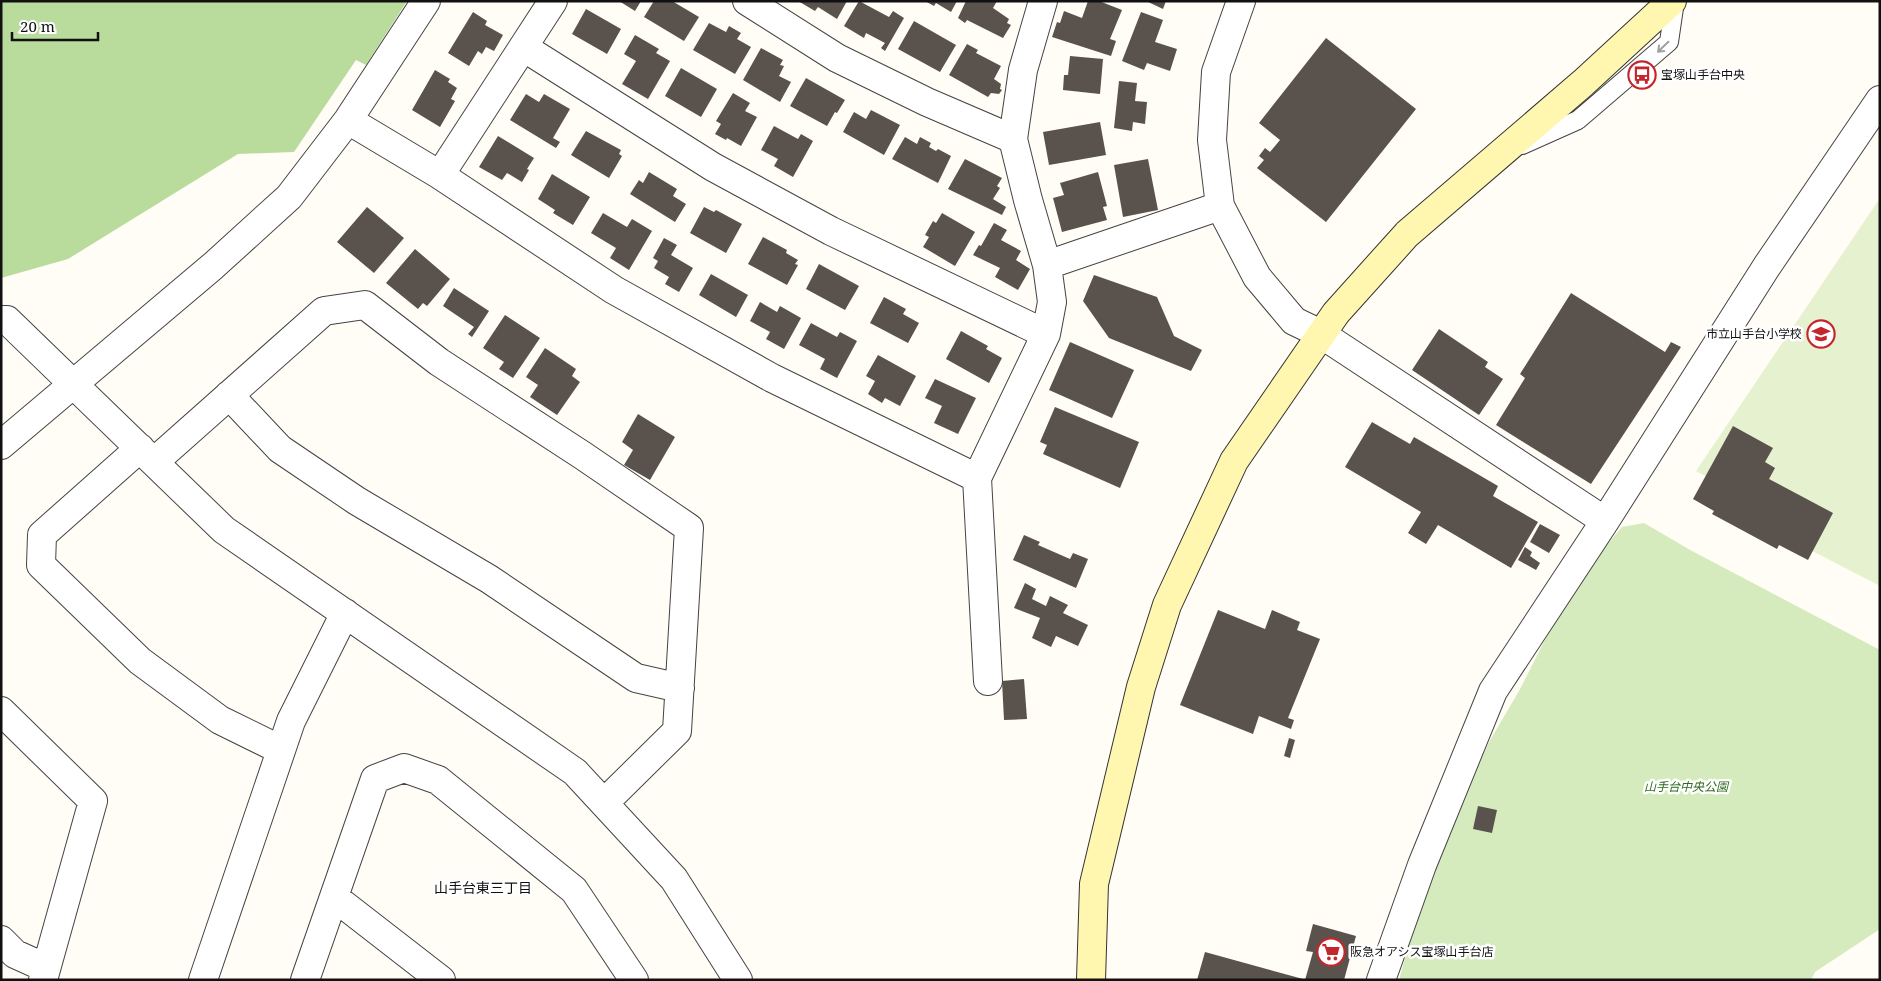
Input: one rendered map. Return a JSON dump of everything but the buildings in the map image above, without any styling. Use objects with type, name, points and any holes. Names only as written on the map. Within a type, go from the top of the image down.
[{"type":"street","points":[[1,445],[213,266],[289,197],[348,120],[426,1]]},
{"type":"street","points":[[440,175],[553,1]]},
{"type":"street","points":[[747,1],[837,58],[927,102],[1013,139]]},
{"type":"street","points":[[988,681],[977,478],[1046,334],[1052,302],[1046,265],[1013,139],[1023,70],[1044,1]]},
{"type":"street","points":[[1241,1],[1216,72],[1212,140],[1220,206],[1256,277],[1294,320],[1321,334],[1605,521]]},
{"type":"street","points":[[1092,980],[1094,884],[1141,687],[1167,605],[1234,461],[1336,313],[1407,234],[1582,83],[1672,1]]},
{"type":"street","points":[[523,47],[713,167],[830,231],[1046,334]]},
{"type":"street","points":[[1381,980],[1422,865],[1493,691],[1605,521],[1767,266],[1880,100]]},
{"type":"street","points":[[348,120],[440,175],[614,290],[772,378],[977,478]]},
{"type":"street","points":[[1046,265],[1220,206]]},
{"type":"street","points":[[281,750],[220,720],[140,661],[41,565],[42,535],[229,395],[324,311],[365,305],[439,362],[582,455],[689,528],[677,731],[604,804]]},
{"type":"street","points":[[1,320],[6,320],[73,383],[224,530],[575,772],[674,879],[738,980]]},
{"type":"street","points":[[229,395],[280,449],[357,501],[489,579],[636,678],[680,688]]},
{"type":"street","points":[[202,980],[291,721],[344,612]]},
{"type":"street","points":[[1,711],[93,801],[44,974],[14,954],[1,940]]},
{"type":"street","points":[[305,980],[375,780],[404,768],[438,780],[574,890],[634,980]]},
{"type":"street","points":[[334,897],[441,980]]},
{"type":"lane","points":[[1498,156],[1578,120],[1668,42],[1676,1]]},
{"type":"green space","points":[[1,1],[407,1],[366,65],[356,60],[294,152],[238,154],[68,259],[1,278]]},
{"type":"green space","name":"市立山手台小学校","points":[[1880,198],[1880,586],[1729,508],[1737,493],[1696,471]]},
{"type":"green space","name":"山手台中央公園","points":[[1644,523],[1692,551],[1880,650],[1880,929],[1815,972],[1811,980],[1399,980],[1419,907],[1442,844],[1489,742],[1519,691],[1553,624],[1595,559],[1622,527]]},
{"type":"place","name":"宝塚山手台中央","points":[[1642,75]]},
{"type":"place","name":"市立山手台小学校","points":[[1821,334]]},
{"type":"place","name":"阪急オアシス宝塚山手台店","points":[[1331,952]]},
{"type":"district","name":"山手台東三丁目","points":[[483,888]]}]
